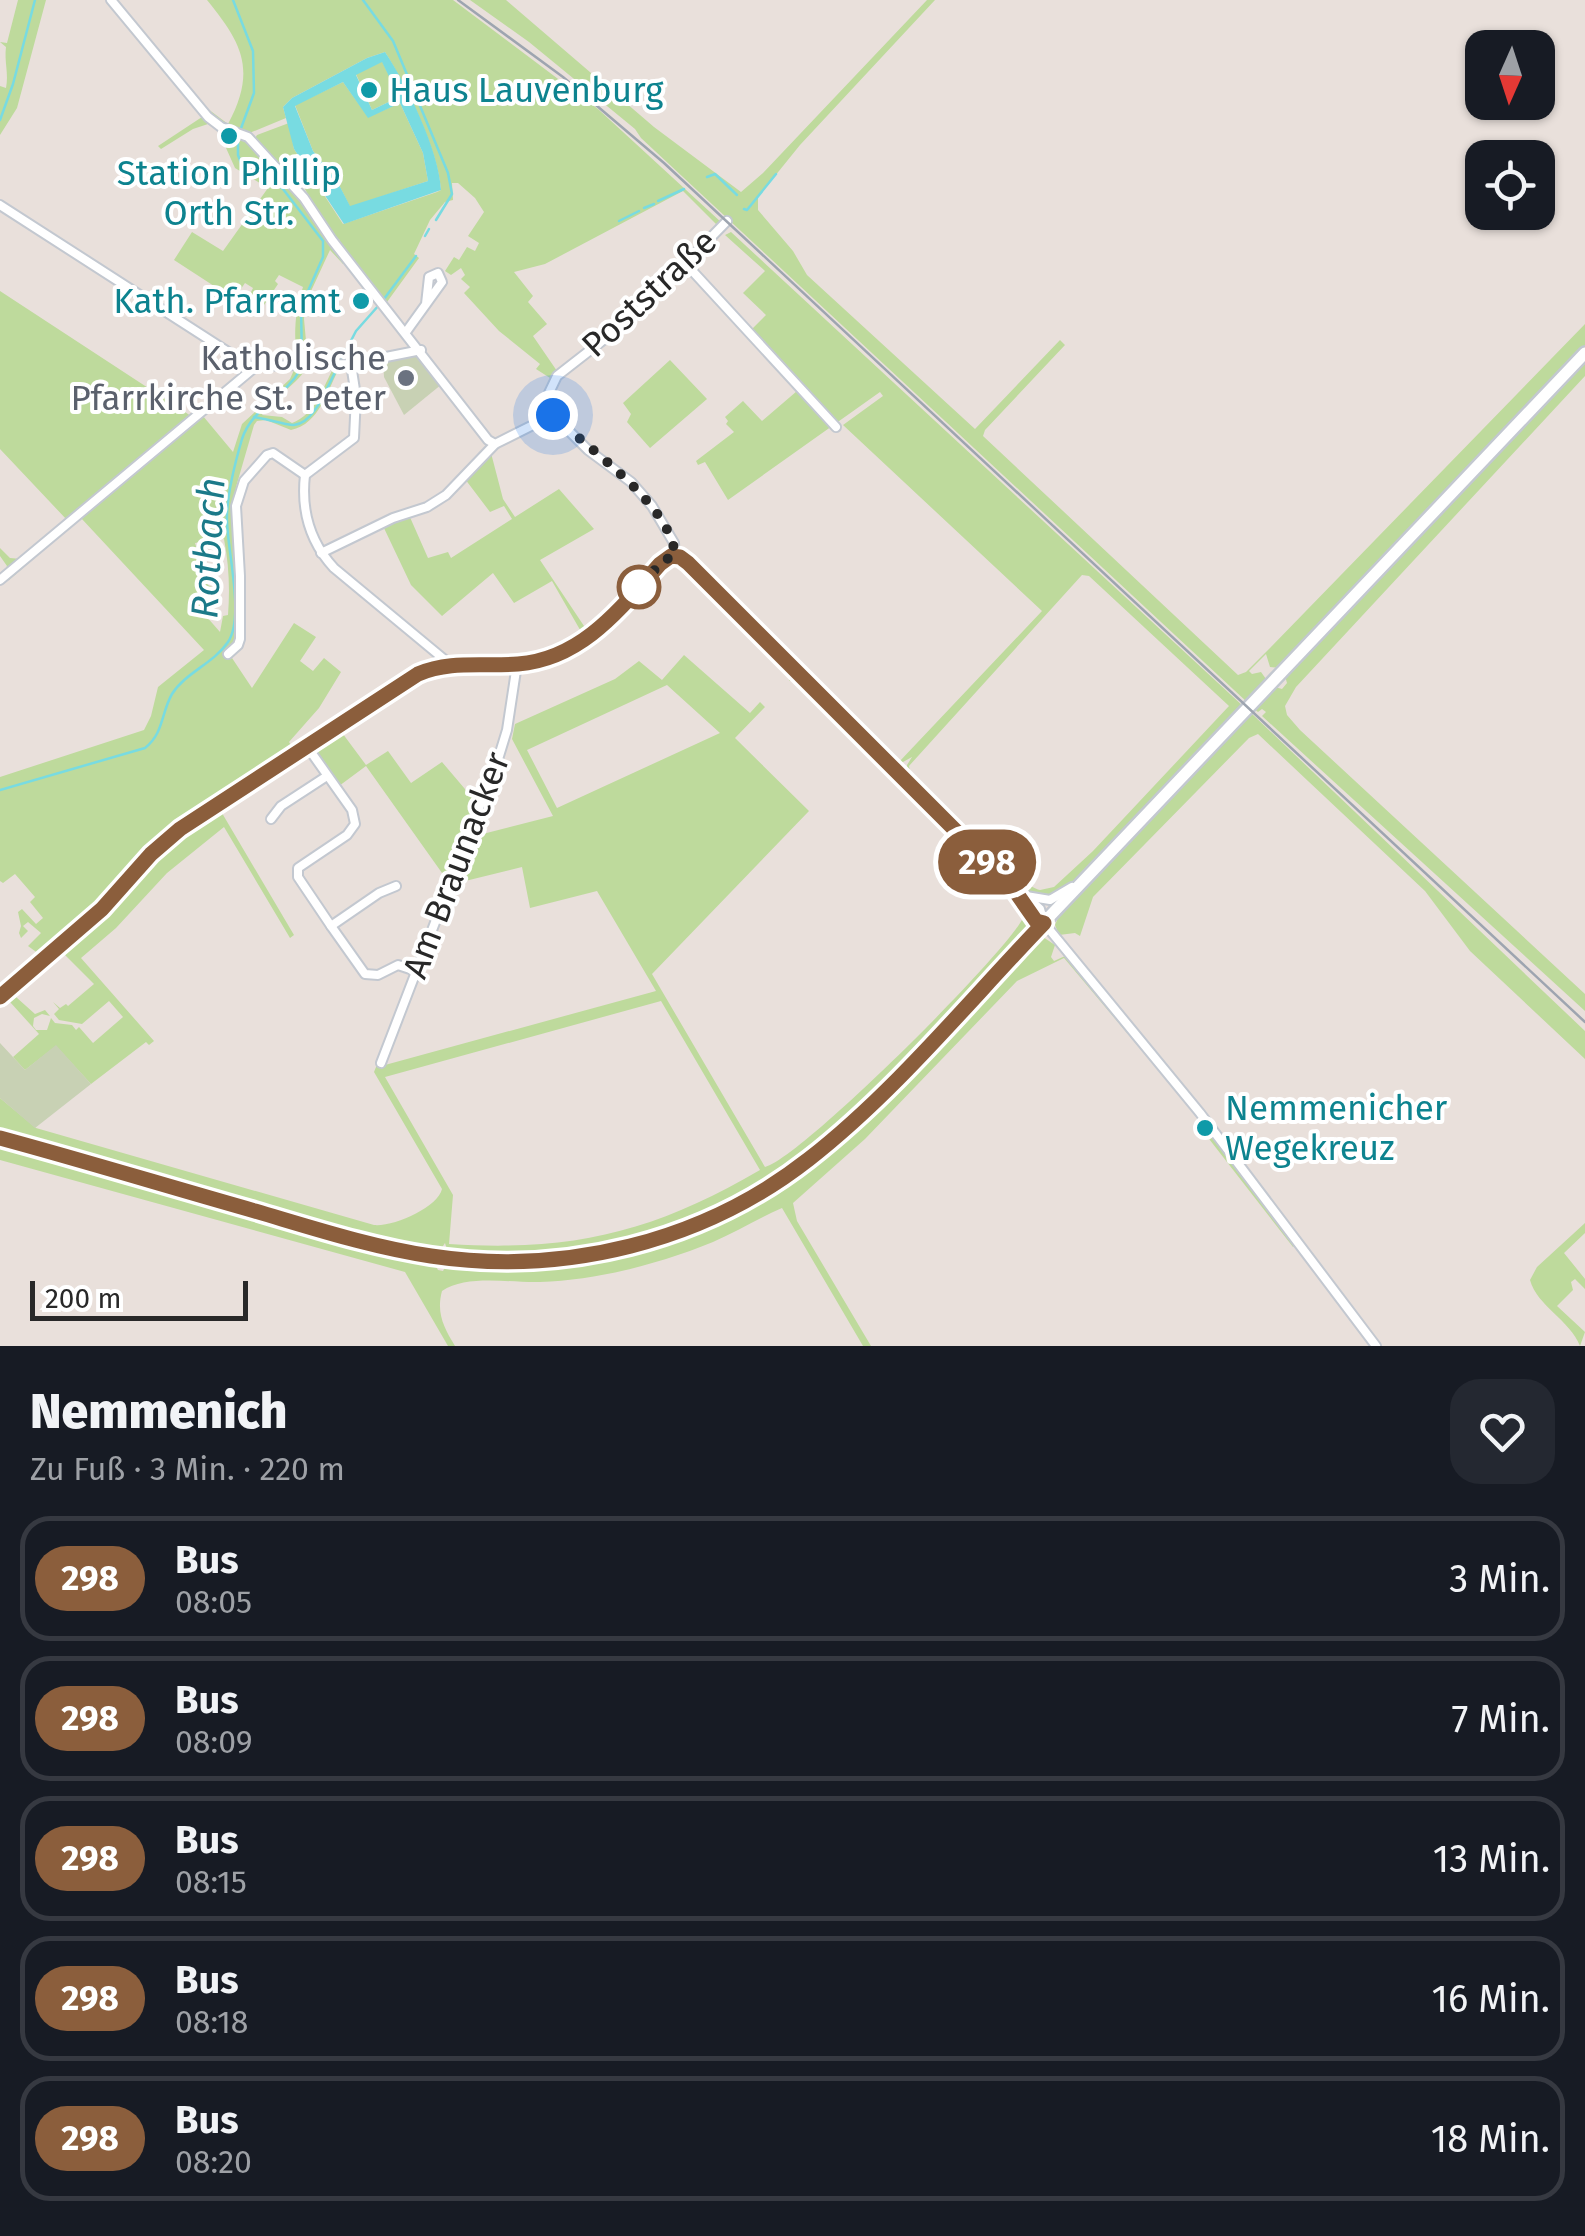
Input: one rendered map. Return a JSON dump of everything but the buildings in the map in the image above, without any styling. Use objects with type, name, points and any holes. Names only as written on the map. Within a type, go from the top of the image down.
[{"type":"street","points":[[112,0],[208,117],[240,134],[304,198],[332,240],[486,438],[495,444]]},
{"type":"street","points":[[0,205],[255,367],[343,364],[421,350]]},
{"type":"street","name":"Poststraße","points":[[553,415],[547,398],[555,378],[624,324],[726,220]]},
{"type":"street","points":[[686,264],[836,426]]},
{"type":"street","points":[[406,332],[426,304]]},
{"type":"street","points":[[0,1138],[350,1239],[416,1254],[506,1262],[571,1258],[610,1252],[674,1234],[721,1214],[810,1158],[888,1087],[1585,353]]},
{"type":"street","points":[[305,474],[354,438],[356,405],[343,364]]},
{"type":"street","points":[[0,580],[255,367]]},
{"type":"street","points":[[321,554],[393,518],[427,507],[446,495],[495,444],[553,415],[652,506],[674,543],[675,556]]},
{"type":"street","points":[[228,654],[240,639],[240,576],[234,517],[244,481],[267,454],[273,453],[305,474]]},
{"type":"street","points":[[305,474],[308,524],[321,554],[451,665]]},
{"type":"street","points":[[2,992],[102,909],[170,837],[306,745],[411,678],[451,665],[517,664],[553,656],[606,624],[664,560],[675,556],[688,563],[1013,888],[1036,921],[1044,923]]},
{"type":"street","name":"Am Braunacker","points":[[381,1063],[499,756],[517,664]]},
{"type":"street","points":[[306,745],[352,810],[355,824],[300,866],[297,873],[366,974],[378,975],[398,965],[416,970]]},
{"type":"street","points":[[271,819],[281,806],[328,776]]},
{"type":"street","points":[[1026,896],[1052,900],[1088,876]]},
{"type":"street","points":[[331,926],[396,886]]},
{"type":"street","points":[[1013,888],[1040,909],[1044,923],[1200,1113],[1376,1346]]},
{"type":"green space","points":[[18,0],[46,0],[17,108],[0,135],[0,86],[6,88],[7,78],[6,47],[0,42],[7,43]]},
{"type":"green space","points":[[107,0],[203,118],[246,139],[295,190],[344,260],[343,264],[330,250],[306,302],[308,363],[297,363],[296,353],[296,315],[303,287],[279,275],[275,281],[278,284],[262,308],[248,298],[253,288],[245,283],[234,299],[174,260],[192,232],[223,251],[268,188],[235,168],[218,130],[208,124],[161,149],[158,146],[202,117]]},
{"type":"green space","points":[[115,0],[204,106],[228,124],[242,88],[242,58],[229,30],[207,0],[453,0],[598,109],[722,223],[718,226],[683,191],[545,264],[514,272],[533,296],[528,302],[547,324],[533,336],[557,371],[550,378],[536,369],[540,364],[499,331],[464,293],[470,287],[461,279],[465,275],[461,268],[451,275],[445,271],[467,247],[475,251],[479,243],[468,236],[484,212],[458,183],[452,183],[453,200],[445,202],[430,220],[414,254],[419,258],[387,302],[339,239],[335,240],[296,174],[296,184],[254,140],[257,135],[289,123],[294,149],[343,224],[441,190],[428,138],[385,52],[292,98],[283,107],[286,118],[247,134],[212,117]]},
{"type":"green space","points":[[470,0],[506,0],[654,127],[741,192],[927,0],[935,0],[800,145],[758,197],[758,210],[793,251],[807,275],[975,429],[1060,340],[1065,345],[983,436],[1238,675],[1270,648],[1585,324],[1585,348],[1280,668],[1270,667],[1266,654],[1249,671],[1261,672],[1266,679],[1248,703],[635,129],[529,42]]},
{"type":"green space","points":[[382,61],[399,97],[372,110],[356,74]]},
{"type":"green space","points":[[343,82],[368,117],[400,103],[423,153],[428,181],[350,207],[337,181],[313,151],[295,105]]},
{"type":"green space","points":[[731,232],[1244,707],[1088,870],[1055,896],[1032,896],[992,862],[907,777],[907,765],[912,757],[899,762],[1042,611],[843,425],[883,396],[880,392],[728,500],[705,462],[698,465],[696,461],[734,432],[725,417],[743,401],[762,421],[797,391],[751,330],[766,315],[743,293],[765,271],[725,235]],"holes":[[[1082,575],[1089,576],[1229,706],[1093,851],[1054,887],[1040,890],[966,834],[927,794],[909,766]]]},
{"type":"green space","points":[[0,291],[191,416],[198,410],[233,452],[242,424],[290,379],[294,370],[306,369],[262,415],[282,417],[292,423],[300,419],[318,400],[334,367],[340,367],[322,405],[301,427],[291,430],[266,420],[254,425],[236,487],[233,519],[243,574],[242,646],[230,655],[252,688],[294,623],[316,637],[300,661],[313,671],[324,658],[341,672],[319,708],[289,742],[293,748],[182,819],[136,861],[84,920],[39,954],[28,946],[41,933],[28,922],[23,926],[28,931],[21,938],[19,933],[18,912],[22,909],[36,924],[43,918],[30,902],[35,897],[15,874],[3,883],[0,881],[0,777],[144,730],[158,687],[204,650],[81,518],[9,580],[3,574],[7,566],[0,548],[10,558],[21,559],[67,520],[0,449]],"holes":[[[224,539],[228,615],[223,616],[220,632],[206,616],[204,604],[213,602],[208,589],[214,588],[208,585],[195,543]]]},
{"type":"green space","points":[[419,356],[442,384],[404,415],[384,377],[383,360]]},
{"type":"green space","points":[[1585,359],[1585,376],[1296,687],[1285,706],[1287,715],[1300,730],[1585,994],[1585,1011],[1262,716],[1266,712],[1253,708],[1275,687],[1282,689],[1287,683],[1285,676]]},
{"type":"green space","points":[[670,360],[707,399],[650,448],[627,422],[631,414],[623,403]]},
{"type":"green space","points":[[491,453],[503,499],[515,517],[559,489],[594,529],[540,560],[588,632],[583,635],[552,581],[514,603],[493,573],[442,616],[411,585],[383,526],[409,515],[428,558],[448,552],[451,558],[512,519],[504,506],[490,512],[465,479]]},
{"type":"green space","points":[[697,566],[899,762],[892,762]]},
{"type":"green space","points":[[684,655],[750,713],[760,702],[765,707],[735,738],[809,811],[652,974],[765,1167],[818,1130],[900,1053],[980,971],[1023,918],[992,875],[796,679],[789,681],[791,677],[799,678],[1000,881],[1030,919],[1025,936],[865,1104],[830,1137],[777,1176],[734,1201],[643,1238],[547,1256],[498,1257],[448,1253],[445,1243],[439,1252],[359,1237],[0,1134],[0,1098],[36,1128],[374,1225],[392,1223],[424,1209],[442,1189],[374,1072],[378,1062],[385,1065],[656,991],[597,891],[530,908],[522,867],[453,884],[471,837],[553,816],[512,739],[515,724],[615,679],[639,661],[662,680]],"holes":[[[667,685],[720,733],[557,808],[527,750]],[[661,1001],[760,1170],[684,1209],[611,1233],[535,1245],[449,1244],[453,1195],[385,1077]]]},
{"type":"green space","points":[[1250,712],[1585,1031],[1585,1059],[1470,951],[1425,891],[1258,734],[1249,738],[1093,897],[1080,936],[1059,935],[1055,925],[1060,913]]},
{"type":"green space","points":[[340,730],[366,765],[388,751],[411,783],[442,762],[476,802],[450,879],[447,880],[366,766],[339,786],[312,748]]},
{"type":"green space","points":[[219,808],[294,935],[290,938],[224,827],[167,873],[116,928],[81,958],[154,1041],[149,1045],[146,1042],[91,1084],[56,1046],[25,1070],[13,1057],[39,1034],[10,1002],[16,997],[35,1014],[45,1010],[50,1016],[34,1018],[36,1030],[47,1030],[51,1018],[76,1030],[79,1027],[93,1043],[123,1017],[109,1001],[82,1024],[59,1020],[54,1014],[59,1009],[53,1002],[60,1008],[68,1006],[94,984],[60,950],[175,837]]},
{"type":"green space","points":[[1043,937],[1055,945],[1051,957],[1054,961],[1074,952],[1206,1115],[1300,1240],[1293,1247],[1199,1126],[1202,1122],[1064,958],[1017,981],[865,1139],[793,1203],[797,1221],[871,1346],[863,1346],[782,1208],[713,1242],[628,1270],[562,1281],[476,1281],[452,1286],[442,1291],[440,1299],[442,1320],[455,1346],[448,1346],[405,1272],[0,1160],[0,1142],[433,1261],[443,1271],[446,1265],[454,1263],[500,1266],[679,1235],[757,1199],[806,1166],[857,1121],[1033,942]]},
{"type":"green space","points":[[0,1043],[25,1070],[56,1045],[91,1084],[35,1128],[0,1098]]},
{"type":"green space","points":[[1585,1223],[1585,1233],[1564,1253],[1585,1279],[1585,1289],[1575,1279],[1571,1282],[1573,1290],[1557,1306],[1585,1332],[1580,1346],[1569,1328],[1539,1298],[1530,1280],[1537,1267]]},
{"type":"water","points":[[385,52],[403,82],[428,137],[441,190],[344,224],[294,149],[283,107],[292,98]],"holes":[[[382,62],[399,97],[372,110],[356,75]],[[343,82],[368,118],[400,103],[423,153],[428,181],[350,206],[337,181],[313,151],[295,106]]]},
{"type":"waterway","points":[[0,120],[35,0]]},
{"type":"waterway","name":"Rotbach","points":[[233,0],[253,51],[254,93],[240,131]]},
{"type":"waterway","points":[[363,0],[393,41],[448,173],[452,194],[436,220]]},
{"type":"waterway","name":"Rotbach","points":[[238,139],[241,163],[283,189],[323,241],[323,257],[301,307],[302,362]]},
{"type":"waterway","points":[[707,177],[715,174],[737,195]]},
{"type":"waterway","points":[[744,209],[776,174]]},
{"type":"waterway","points":[[658,201],[684,189]]},
{"type":"waterway","points":[[644,208],[654,204]]},
{"type":"waterway","points":[[619,221],[639,211]]},
{"type":"waterway","points":[[425,236],[429,229]]},
{"type":"waterway","points":[[384,299],[416,256]]},
{"type":"waterway","points":[[341,360],[356,331],[379,305]]},
{"type":"waterway","points":[[254,417],[291,425],[302,423],[321,401],[338,367]]},
{"type":"waterway","name":"Rotbach","points":[[0,790],[145,748],[156,736],[172,694],[228,642],[233,630],[235,598],[227,514],[237,457],[253,419],[300,370]]},
{"type":"railway","points":[[458,0],[563,77],[664,163],[1585,1022]]},
{"type":"bus line","name":"298","points":[[0,997],[102,909],[160,845],[202,813],[418,674],[451,665],[530,662],[574,647],[599,630],[671,556],[688,563],[1013,888],[1036,921],[1044,923],[888,1087],[790,1174],[721,1214],[674,1234],[610,1252],[533,1262],[416,1254],[350,1239],[0,1138]]},
{"type":"place","name":"Haus Lauvenburg","points":[[369,90]]},
{"type":"place","name":"Station Phillip Orth Str.","points":[[229,136]]},
{"type":"place","name":"Kath. Pfarramt","points":[[361,301]]},
{"type":"place","name":"Katholische Pfarrkirche St. Peter","points":[[406,378]]},
{"type":"place","name":"Nemmenicher Wegekreuz","points":[[1205,1128]]},
{"type":"route","points":[[553,415],[588,450],[630,482],[652,506],[672,540],[675,556],[668,556],[639,587]]}]
